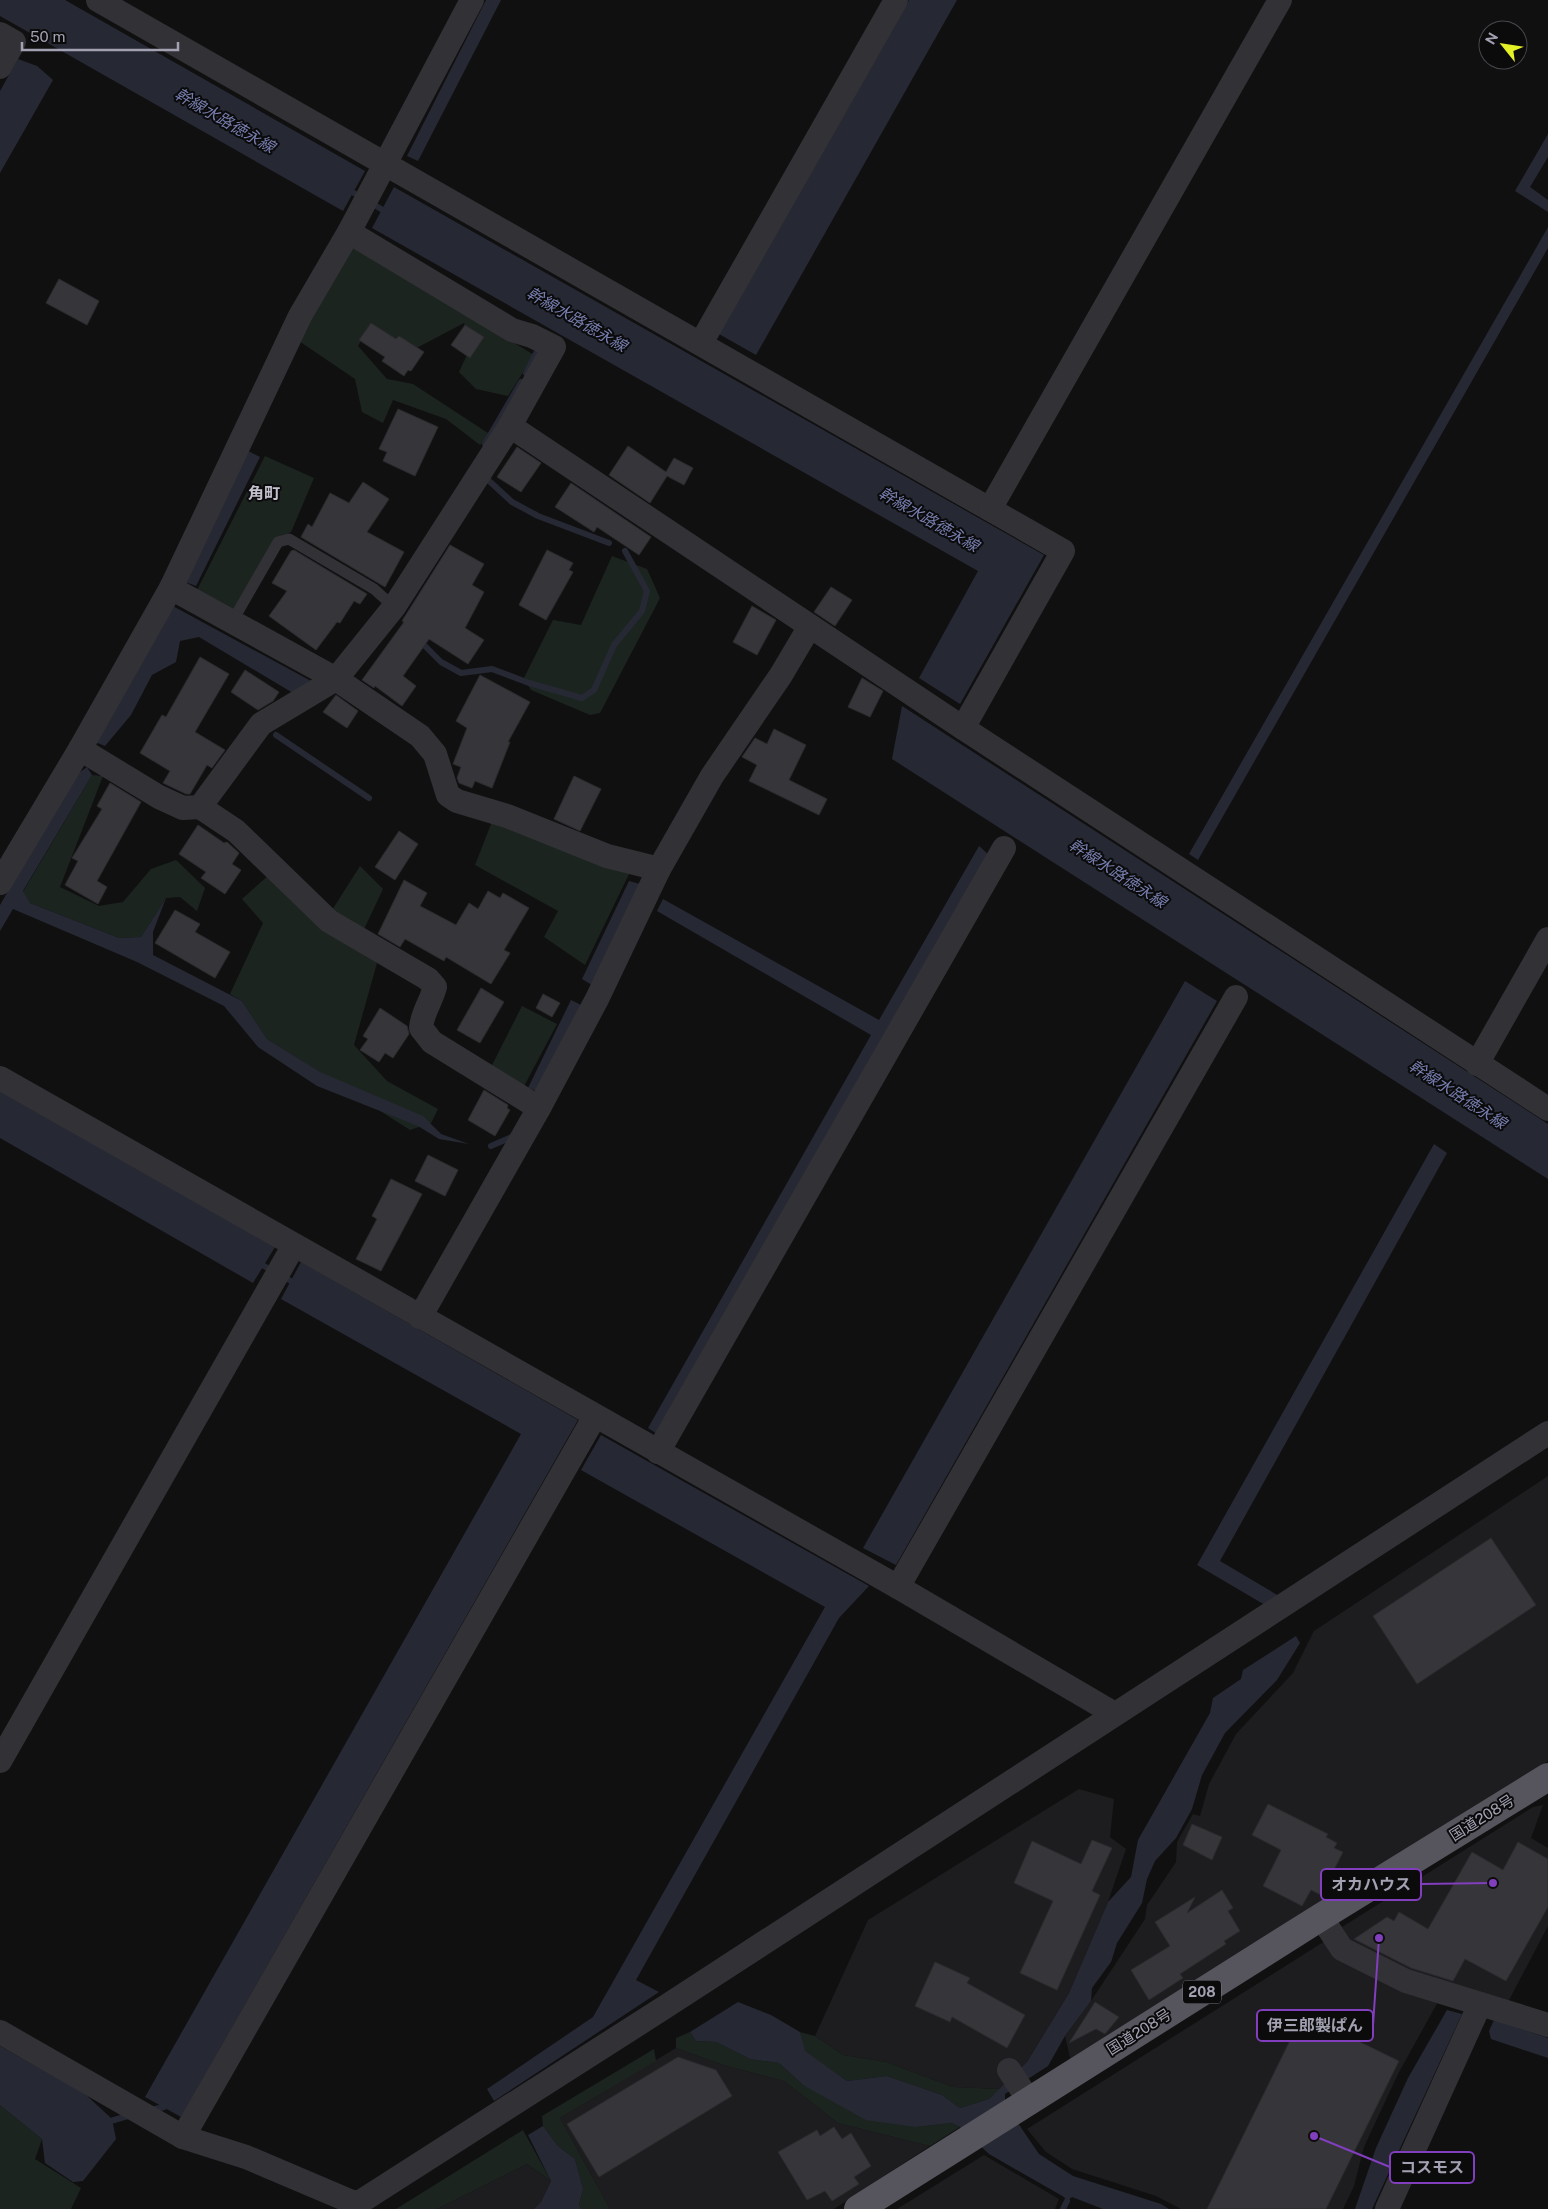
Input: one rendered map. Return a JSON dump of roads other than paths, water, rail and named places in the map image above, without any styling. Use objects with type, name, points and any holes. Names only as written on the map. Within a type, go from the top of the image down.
[{"type":"highway","name":"国道208号","points":[[858,2209],[1025,2096],[1548,1777]]},
{"type":"street","points":[[98,0],[1063,551],[954,722]]},
{"type":"street","points":[[0,883],[80,749],[171,588],[300,316],[349,232],[472,0]]},
{"type":"street","points":[[701,343],[896,0]]},
{"type":"street","points":[[990,508],[1280,0]]},
{"type":"street","points":[[0,34],[14,42],[0,67]]},
{"type":"street","points":[[200,807],[261,724],[336,679],[394,607],[510,426],[554,347],[532,336],[512,330],[349,232]]},
{"type":"street","points":[[510,426],[954,722],[1548,1109]]},
{"type":"street","points":[[171,588],[336,679],[420,736],[435,754],[448,795],[457,801],[507,816],[607,856],[659,869]]},
{"type":"street","points":[[420,1316],[540,1108],[596,999],[659,869],[712,776],[781,675],[810,626]]},
{"type":"street","points":[[80,749],[158,797],[183,808],[200,807],[236,831],[329,921],[428,979],[435,987],[433,997],[422,1017],[421,1028],[432,1042],[540,1108]]},
{"type":"street","points":[[658,1452],[1004,848]]},
{"type":"street","points":[[1477,1064],[1548,939]]},
{"type":"street","points":[[898,1587],[1236,997]]},
{"type":"street","points":[[0,1078],[898,1587],[1115,1714]]},
{"type":"street","points":[[0,1762],[294,1245]]},
{"type":"street","points":[[183,2137],[595,1416]]},
{"type":"street","points":[[0,2032],[183,2137],[246,2157],[352,2202],[360,2202],[1548,1433]]},
{"type":"street","points":[[1321,1917],[1342,1949],[1406,1981],[1548,2025]]},
{"type":"street","points":[[1387,2209],[1480,2004]]},
{"type":"street","points":[[1009,2070],[1025,2096]]},
{"type":"lane","points":[[232,622],[278,542],[289,540],[374,589],[394,607]]},
{"type":"water","points":[[0,0],[65,0],[365,171],[343,211],[0,16]]},
{"type":"water","points":[[486,0],[501,0],[418,161],[407,156]]},
{"type":"water","points":[[909,0],[957,0],[756,355],[719,334]]},
{"type":"water","points":[[18,59],[37,66],[53,80],[0,173],[0,91]]},
{"type":"water","points":[[1548,134],[1548,157],[1530,187],[1548,200],[1548,212],[1515,191]]},
{"type":"water","points":[[394,187],[1044,555],[960,704],[919,678],[978,571],[372,228]]},
{"type":"water","points":[[1548,227],[1548,248],[1198,860],[1189,854]]},
{"type":"water","points":[[248,451],[260,457],[196,586],[183,581]]},
{"type":"water","points":[[171,605],[311,681],[293,693],[199,637],[180,641],[176,662],[152,675],[131,715],[105,746],[95,742]]},
{"type":"water","points":[[902,706],[1548,1124],[1548,1179],[892,759]]},
{"type":"water","points":[[87,767],[92,775],[23,891],[30,903],[119,938],[141,937],[166,898],[153,932],[153,955],[242,1001],[267,1039],[320,1072],[423,1116],[441,1134],[469,1144],[439,1139],[418,1126],[317,1086],[258,1047],[224,1006],[137,962],[13,909],[0,931],[0,905],[76,775]]},
{"type":"water","points":[[979,846],[988,854],[657,1434],[648,1428],[871,1035],[657,911],[663,899],[879,1020]]},
{"type":"water","points":[[629,881],[640,884],[592,985],[582,979]]},
{"type":"water","points":[[1185,981],[1217,1001],[896,1565],[863,1548]]},
{"type":"water","points":[[571,1000],[583,1006],[540,1092],[528,1088]]},
{"type":"water","points":[[0,1090],[275,1247],[253,1283],[0,1138]]},
{"type":"water","points":[[1434,1144],[1447,1153],[1220,1561],[1279,1596],[1265,1605],[1197,1565]]},
{"type":"water","points":[[301,1262],[578,1420],[181,2117],[145,2097],[521,1434],[281,1299]]},
{"type":"water","points":[[601,1435],[869,1586],[839,1618],[636,1980],[659,1992],[494,2101],[487,2089],[593,2017],[825,1607],[581,1470]]},
{"type":"water","points":[[1296,1636],[1300,1643],[1277,1680],[1225,1733],[1202,1775],[1192,1809],[1176,1838],[1155,1861],[1147,1879],[1142,1903],[1117,1943],[1111,1962],[1092,1988],[1091,2001],[1065,2036],[1048,2066],[1005,2094],[1005,2104],[1039,2154],[1073,2176],[1161,2204],[1169,2209],[1103,2209],[1072,2197],[1067,2201],[1064,2197],[989,2154],[960,2127],[952,2123],[916,2127],[866,2120],[803,2085],[779,2063],[750,2059],[716,2042],[696,2041],[690,2032],[738,2002],[771,2015],[800,2032],[805,2051],[847,2081],[887,2076],[942,2095],[960,2108],[989,2099],[1027,2062],[1069,1993],[1108,1902],[1131,1877],[1138,1840],[1210,1713],[1213,1698],[1241,1679],[1243,1670]]},
{"type":"water","points":[[1447,2010],[1462,2014],[1372,2209],[1355,2209],[1376,2148],[1408,2078]]},
{"type":"water","points":[[1494,2020],[1548,2038],[1548,2058],[1491,2039],[1489,2031]]},
{"type":"water","points":[[0,2046],[84,2093],[112,2119],[116,2139],[83,2181],[73,2182],[45,2163],[42,2139],[0,2105]]},
{"type":"water","points":[[543,2126],[558,2146],[575,2159],[583,2189],[579,2205],[581,2209],[534,2209],[541,2202],[551,2181],[528,2135]]},
{"type":"waterway","name":"幹線水路徳永線","points":[[347,189],[388,213]]},
{"type":"waterway","points":[[526,373],[536,353]]},
{"type":"waterway","points":[[485,444],[521,382]]},
{"type":"waterway","points":[[487,479],[512,502],[538,516],[609,543]]},
{"type":"waterway","points":[[419,640],[441,662],[461,673],[492,669],[529,683],[582,698],[594,690],[614,645],[642,611],[647,591],[625,551]]},
{"type":"waterway","points":[[276,735],[369,798]]},
{"type":"waterway","points":[[491,1146],[512,1137],[514,1134]]},
{"type":"waterway","points":[[257,1262],[298,1285]]},
{"type":"waterway","points":[[150,2110],[164,2107],[168,2100]]},
{"type":"waterway","points":[[104,2123],[131,2115]]},
{"type":"waterway","points":[[1063,2209],[1067,2201]]},
{"type":"place","name":"オカハウス","points":[[1493,1883]]},
{"type":"place","name":"伊三郎製ぱん","points":[[1379,1938]]},
{"type":"place","name":"コスモス","points":[[1314,2136]]},
{"type":"district","name":"角町","points":[[264,493]]}]
